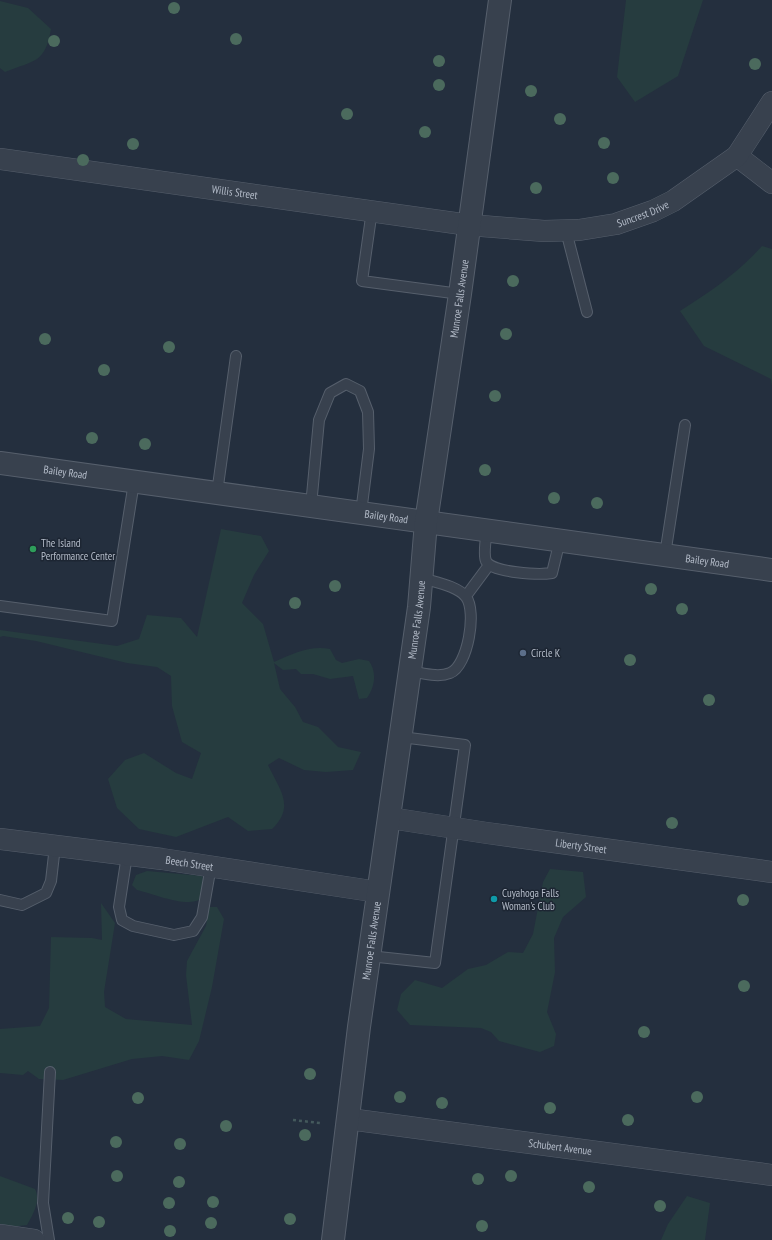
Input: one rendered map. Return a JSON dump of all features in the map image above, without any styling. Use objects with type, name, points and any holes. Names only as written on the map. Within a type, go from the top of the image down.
[{"type":"street","name":"Munroe Falls Avenue","points":[[333,1240],[369,956],[410,671],[422,578],[426,522],[460,294],[500,0]]},
{"type":"street","name":"Suncrest Drive","points":[[469,225],[544,231],[566,231],[616,224],[654,211],[673,201],[737,156],[772,102]]},
{"type":"street","points":[[737,156],[772,183]]},
{"type":"street","name":"Willis Street","points":[[0,159],[372,210],[469,225]]},
{"type":"street","name":"Bailey Road","points":[[0,463],[772,570]]},
{"type":"street","name":"Liberty Street","points":[[390,818],[772,872]]},
{"type":"street","name":"Beech Street","points":[[0,839],[211,866],[378,892]]},
{"type":"street","name":"Schubert Avenue","points":[[349,1119],[772,1175]]},
{"type":"street","points":[[0,1235],[34,1240]]},
{"type":"lane","points":[[372,210],[362,281],[460,294]]},
{"type":"lane","points":[[566,231],[587,312]]},
{"type":"lane","points":[[217,493],[236,356]]},
{"type":"lane","points":[[310,506],[319,420],[330,393],[346,384],[360,390],[368,412],[369,449],[361,513]]},
{"type":"lane","points":[[665,555],[685,425]]},
{"type":"lane","points":[[0,606],[112,620],[134,482]]},
{"type":"lane","points":[[487,530],[485,560],[489,565],[507,570],[541,575],[552,574],[560,540]]},
{"type":"lane","points":[[466,596],[489,565]]},
{"type":"lane","points":[[410,671],[442,676],[452,673],[459,665],[468,645],[471,605],[466,596],[447,585],[422,578]]},
{"type":"lane","points":[[369,956],[436,963],[464,745],[401,737]]},
{"type":"lane","points":[[0,900],[22,904],[46,893],[51,881],[55,846]]},
{"type":"lane","points":[[127,855],[119,907],[122,920],[133,926],[174,935],[193,931],[202,917],[211,866]]},
{"type":"lane","points":[[49,1240],[43,1203],[50,1072]]},
{"type":"path","points":[[293,1120],[320,1123]]},
{"type":"green space","points":[[626,0],[703,0],[678,76],[635,102],[617,77]]},
{"type":"green space","points":[[0,1],[28,8],[51,29],[45,49],[37,59],[5,72],[0,68]]},
{"type":"green space","points":[[762,246],[772,249],[772,386],[771,379],[704,346],[680,311],[723,282],[753,256]]},
{"type":"green space","points":[[221,529],[261,536],[269,551],[254,575],[242,603],[263,624],[274,662],[294,653],[308,649],[330,649],[336,660],[342,663],[359,659],[369,661],[372,665],[374,680],[372,689],[367,698],[359,699],[353,676],[330,679],[313,674],[301,674],[296,669],[283,670],[274,663],[280,689],[295,707],[303,722],[318,727],[338,747],[361,752],[353,770],[326,772],[304,770],[279,758],[268,765],[283,797],[284,805],[283,813],[279,821],[272,829],[248,831],[228,817],[176,837],[139,829],[117,808],[108,779],[125,760],[144,753],[176,773],[192,779],[201,753],[182,742],[172,706],[171,676],[157,667],[127,663],[36,641],[3,636],[0,637],[0,630],[117,646],[139,639],[147,615],[181,618],[197,637]]},
{"type":"green space","points":[[550,869],[583,872],[586,897],[563,917],[554,938],[555,972],[547,1012],[556,1034],[554,1046],[540,1052],[499,1041],[491,1032],[481,1028],[410,1025],[397,1010],[401,994],[415,980],[442,988],[468,969],[486,965],[508,952],[523,953],[533,934],[543,882]]},
{"type":"green space","points":[[147,871],[202,876],[205,890],[201,898],[193,902],[183,902],[137,890],[132,885],[136,875]]},
{"type":"green space","points":[[101,903],[115,923],[104,992],[105,1007],[126,1019],[192,1025],[186,975],[187,961],[206,926],[209,907],[217,907],[224,919],[212,987],[199,1041],[189,1060],[162,1056],[132,1059],[63,1080],[39,1079],[28,1071],[23,1075],[0,1073],[0,1029],[40,1026],[49,1008],[51,937],[92,938],[102,940]]},
{"type":"green space","points":[[0,1176],[35,1189],[37,1194],[37,1203],[27,1225],[11,1227],[0,1224]]},
{"type":"green space","points":[[687,1196],[710,1203],[705,1240],[661,1240],[668,1224]]},
{"type":"place","name":"The Island Performance Center","points":[[33,549]]},
{"type":"place","name":"Circle K","points":[[523,653]]},
{"type":"place","name":"Cuyahoga Falls Woman's Club","points":[[494,899]]}]
